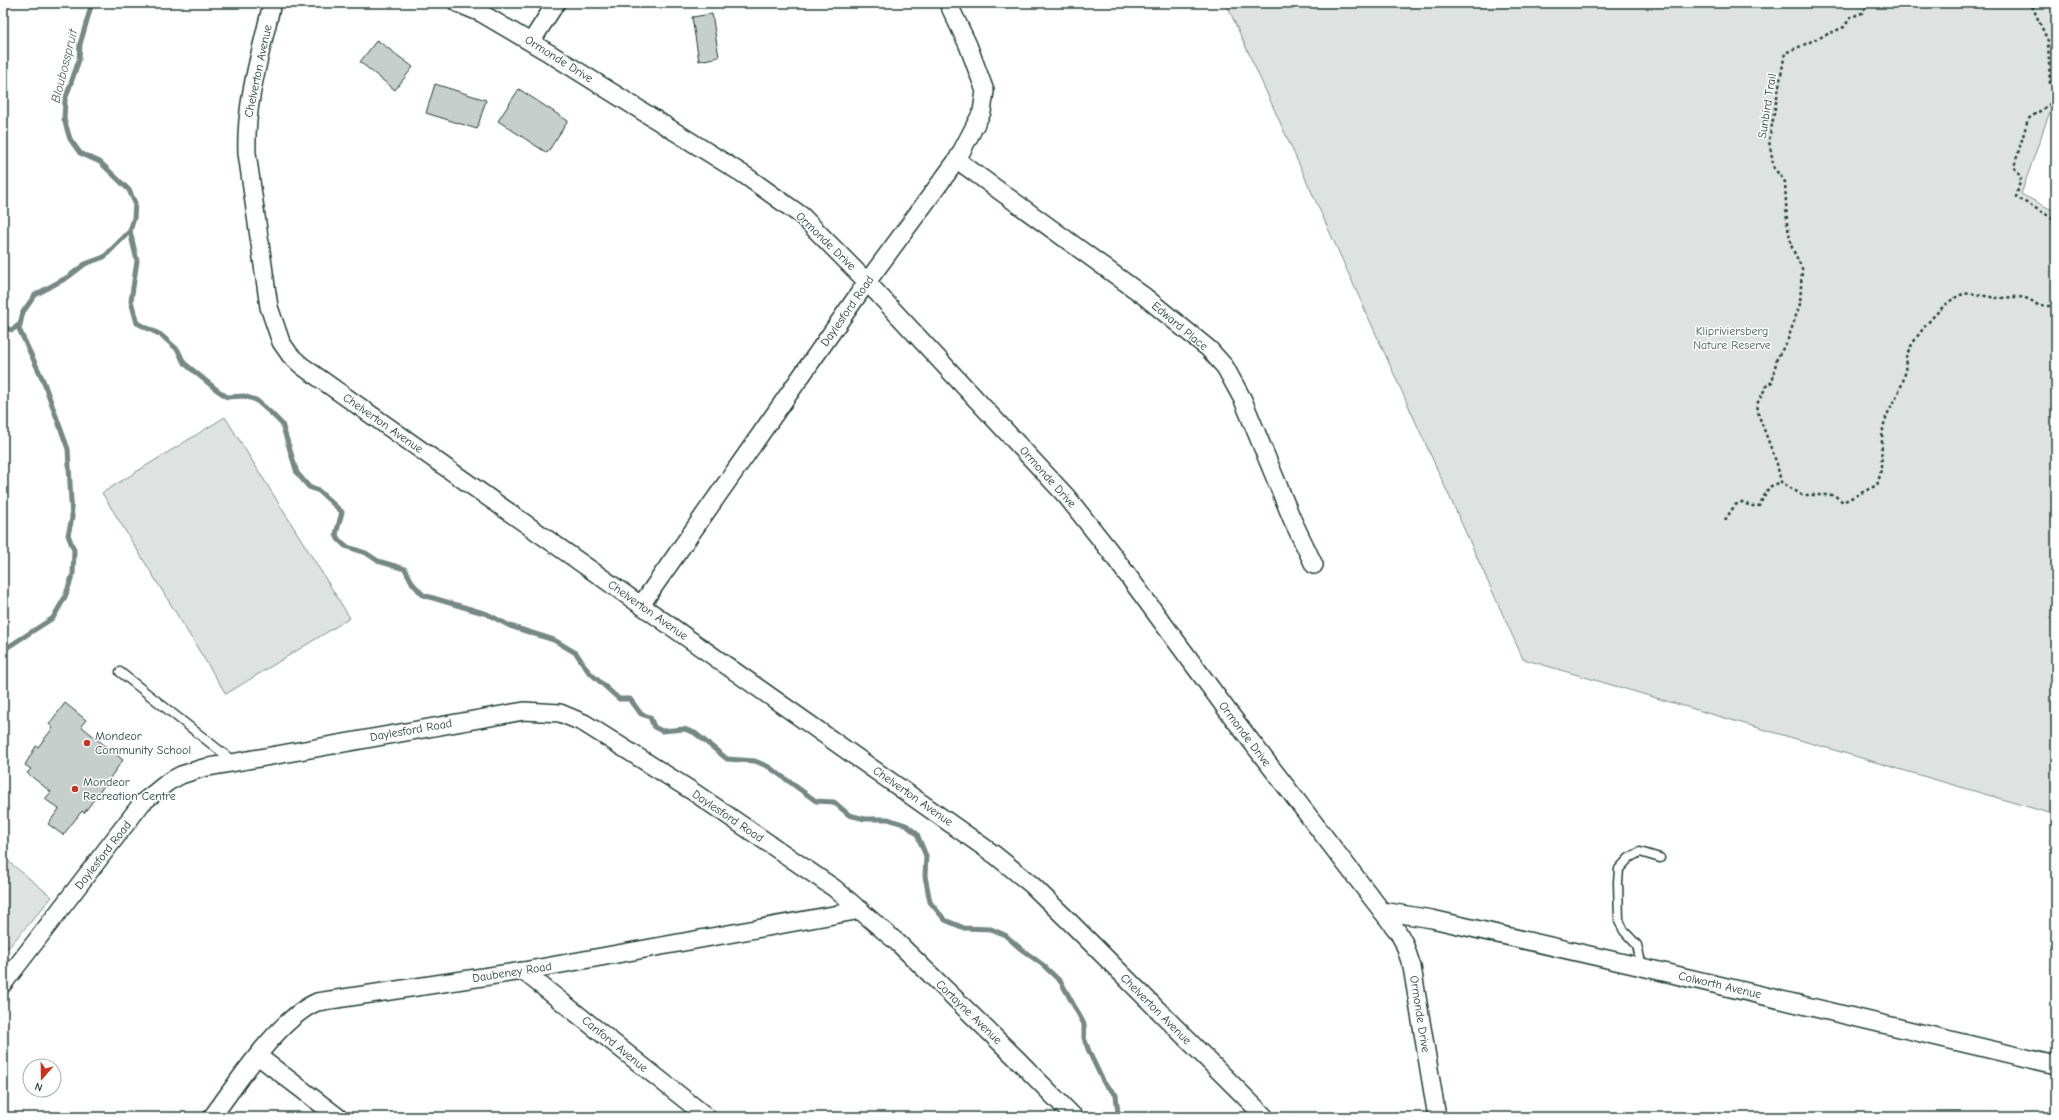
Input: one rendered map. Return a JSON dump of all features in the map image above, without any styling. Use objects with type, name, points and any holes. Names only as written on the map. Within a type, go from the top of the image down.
[{"type":"street","name":"Chelverton Avenue","points":[[272,3],[249,104],[246,129],[247,153],[269,307],[280,342],[290,355],[302,366],[960,829],[1032,885],[1265,1117]]},
{"type":"street","name":"Ormonde Drive","points":[[458,3],[481,13],[532,42],[778,198],[802,216],[867,282],[1067,497],[1109,550],[1227,710],[1398,932],[1409,955],[1437,1117]]},
{"type":"street","points":[[532,42],[556,3]]},
{"type":"street","name":"Daylesford Road","points":[[640,605],[867,282],[957,160],[982,112],[985,92],[968,45],[948,3]]},
{"type":"street","name":"Edward Place","points":[[957,160],[1144,296],[1209,349],[1225,367],[1243,400],[1292,519],[1314,565]]},
{"type":"street","name":"Daylesford Road","points":[[3,984],[142,803],[152,793],[181,774],[233,761],[524,711],[560,713],[584,723],[692,791],[804,866],[861,910]]},
{"type":"street","name":"Daubeney Road","points":[[212,1117],[258,1056],[295,1016],[306,1007],[317,1002],[523,971],[861,910]]},
{"type":"street","name":"Cortayne Avenue","points":[[861,910],[1016,1057],[1074,1117]]},
{"type":"street","name":"Colworth Avenue","points":[[1382,911],[1450,923],[2056,1065]]},
{"type":"street","name":"Canford Avenue","points":[[523,971],[707,1117]]},
{"type":"street","points":[[258,1056],[338,1117]]},
{"type":"lane","points":[[120,672],[233,761]]},
{"type":"lane","points":[[1642,967],[1637,945],[1624,931],[1619,920],[1618,882],[1620,869],[1629,858],[1640,852],[1660,858]]},
{"type":"path","name":"Sunbird Trail","points":[[1781,482],[1777,464],[1759,416],[1757,404],[1767,385],[1772,382],[1777,358],[1787,342],[1800,304],[1802,268],[1792,248],[1787,223],[1784,182],[1774,168],[1769,141],[1785,53],[1844,27],[1851,17],[1862,13],[1870,3]]},
{"type":"path","points":[[2027,3],[2032,6],[2048,41],[2050,84],[2054,92],[2049,105],[2028,119],[2014,167],[2021,178],[2016,197],[2056,220]]},
{"type":"path","points":[[1725,520],[1735,505],[1742,502],[1751,506],[1759,506],[1770,487],[1781,482],[1802,495],[1834,495],[1843,502],[1877,485],[1882,474],[1883,429],[1886,414],[1904,379],[1906,357],[1913,342],[1948,301],[1964,293],[1996,298],[2012,296],[2032,300],[2039,306],[2056,306]]},
{"type":"green space","name":"Klipriviersberg Nature Reserve","points":[[1226,3],[2056,3],[2056,94],[2021,194],[2056,212],[2056,815],[1523,659]]},
{"type":"green space","points":[[225,417],[350,618],[226,694],[102,493]]},
{"type":"green space","points":[[3,857],[52,897],[8,948],[3,944]]},
{"type":"building","points":[[712,14],[719,57],[699,61],[692,17]]},
{"type":"building","points":[[377,40],[413,67],[395,90],[360,62]]},
{"type":"building","points":[[435,84],[486,100],[477,129],[426,113]]},
{"type":"building","points":[[519,89],[568,121],[547,153],[498,121]]},
{"type":"building","points":[[65,703],[86,720],[81,726],[123,760],[84,813],[82,811],[63,835],[48,824],[59,809],[45,799],[51,792],[27,773],[31,769],[25,765],[36,746],[38,747],[53,728],[49,724]]},
{"type":"waterway","name":"Bloubosspruit","points":[[3,652],[8,647],[53,618],[65,597],[73,574],[74,550],[68,535],[72,518],[68,449],[43,380],[19,329],[23,312],[35,295],[68,277],[85,264],[104,257],[130,231],[134,218],[135,203],[129,190],[100,162],[80,153],[70,139],[64,119],[65,100],[79,60],[80,44],[92,3]]},
{"type":"waterway","points":[[130,231],[137,261],[131,301],[137,323],[161,335],[178,350],[184,363],[227,397],[244,396],[256,400],[282,424],[297,473],[309,487],[319,491],[342,512],[336,534],[338,539],[345,546],[366,553],[378,561],[405,569],[413,584],[423,595],[487,614],[510,626],[554,640],[576,653],[588,671],[619,699],[630,699],[641,714],[650,717],[654,727],[662,731],[684,729],[695,733],[727,759],[755,761],[769,767],[816,801],[834,802],[849,815],[865,819],[888,819],[906,825],[917,834],[926,856],[925,876],[930,902],[945,920],[964,928],[991,929],[1005,935],[1043,965],[1061,982],[1084,1024],[1084,1038],[1090,1054],[1104,1083],[1116,1095],[1118,1113],[1122,1117]]},
{"type":"waterway","points":[[3,327],[12,330],[20,324]]},
{"type":"place","name":"Mondeor Community School","points":[[87,743]]},
{"type":"place","name":"Mondeor Recreation Centre","points":[[75,789]]}]
